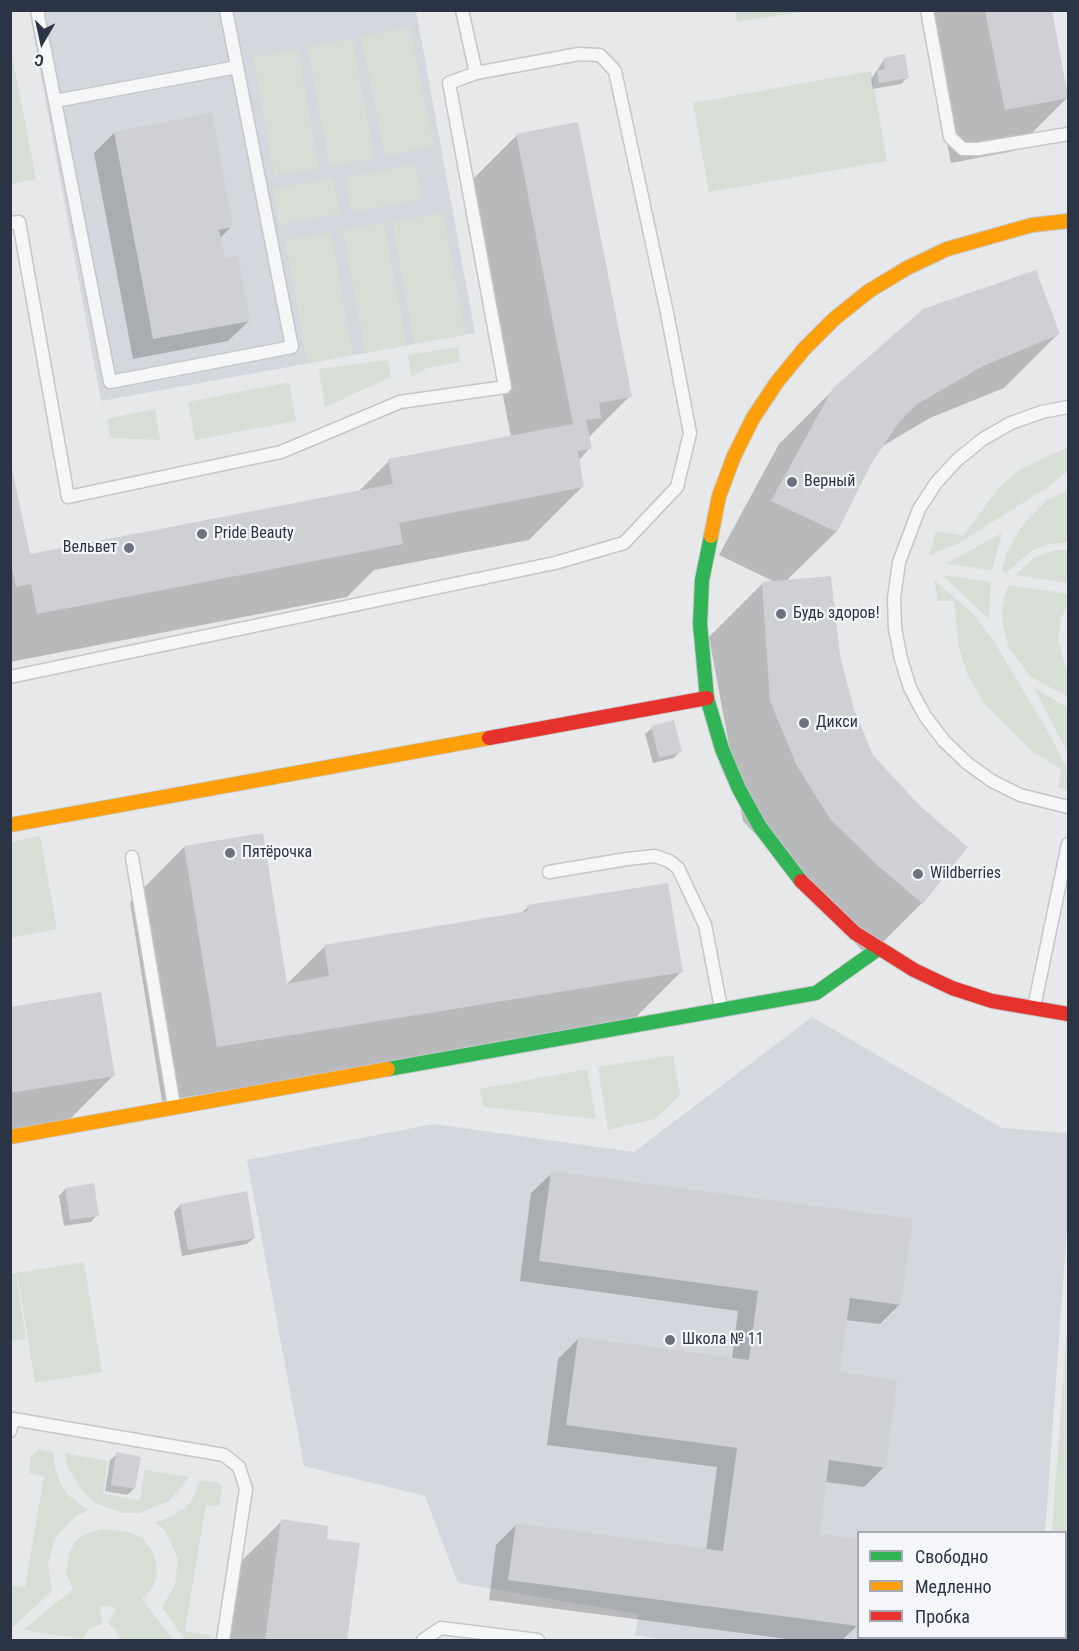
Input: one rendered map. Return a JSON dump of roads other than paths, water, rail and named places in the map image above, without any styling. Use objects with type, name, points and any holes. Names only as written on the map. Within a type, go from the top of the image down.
[{"type":"street","points":[[1068,221],[1032,225],[989,235],[947,249],[907,268],[869,291],[834,319],[783,374],[753,418],[722,486],[710,531],[702,580],[700,624],[707,698],[722,750],[739,789],[760,827],[784,862],[812,894],[844,924],[878,949],[952,988],[1033,1010],[1068,1014]]},
{"type":"street","points":[[10,825],[707,698]]},
{"type":"street","points":[[10,1137],[816,993],[878,949]]},
{"type":"lane","points":[[37,10],[110,382],[292,347],[226,10]]},
{"type":"lane","points":[[462,10],[476,73]]},
{"type":"lane","points":[[927,10],[950,137],[963,149],[978,149],[1068,134]]},
{"type":"lane","points":[[10,223],[19,222],[68,497],[281,452],[400,402],[505,387],[449,83],[476,73],[579,54],[600,55],[615,71],[667,313],[690,433],[677,487],[624,543],[555,563],[10,677]]},
{"type":"lane","points":[[55,101],[237,67]]},
{"type":"lane","points":[[1068,407],[1042,412],[1011,423],[983,439],[950,467],[919,509],[906,537],[894,598],[895,628],[900,659],[910,688],[925,716],[944,741],[966,763],[992,781],[1020,795],[1068,807]]},
{"type":"lane","points":[[1033,1010],[1068,844]]},
{"type":"lane","points":[[549,872],[655,856],[669,861],[678,868],[705,925],[721,1009]]},
{"type":"lane","points":[[132,857],[175,1108]]},
{"type":"lane","points":[[11,1423],[224,1455],[239,1467],[246,1489],[223,1641]]},
{"type":"lane","points":[[423,1641],[441,1628],[538,1641]]},
{"type":"place","name":"Верный","points":[[792,482]]},
{"type":"place","name":"Pride Beauty","points":[[202,534]]},
{"type":"place","name":"Вельвет","points":[[129,548]]},
{"type":"place","name":"Будь здоров!","points":[[781,614]]},
{"type":"place","name":"Дикси","points":[[804,723]]},
{"type":"place","name":"Пятёрочка","points":[[230,853]]},
{"type":"place","name":"Wildberries","points":[[918,874]]},
{"type":"place","name":"Школа № 11","points":[[670,1340]]}]
